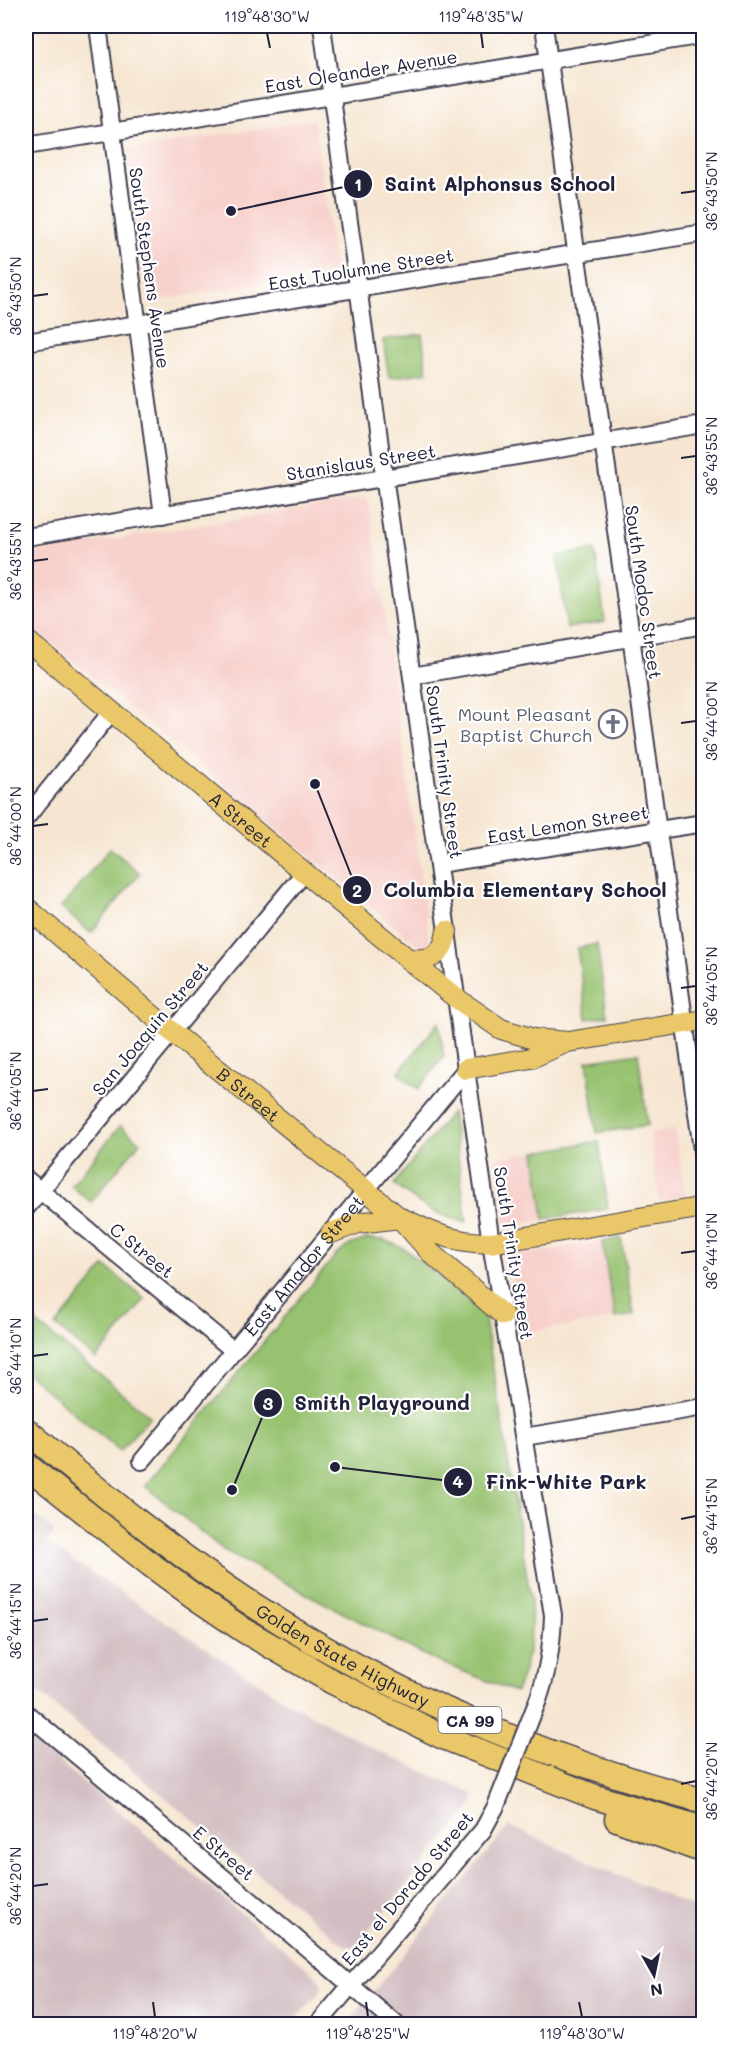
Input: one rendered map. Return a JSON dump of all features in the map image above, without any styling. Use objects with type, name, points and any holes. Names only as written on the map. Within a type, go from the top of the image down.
[{"type":"highway","points":[[26,1417],[110,1500]]},
{"type":"highway","name":"Golden State Highway","points":[[26,1430],[110,1500],[252,1604],[330,1650],[430,1703],[531,1746],[598,1770],[704,1801]]},
{"type":"highway","name":"Golden State Highway","points":[[26,1466],[159,1571],[245,1631],[333,1682],[441,1736],[595,1797],[704,1828]]},
{"type":"highway","points":[[26,1472],[89,1517]]},
{"type":"highway","points":[[441,1736],[600,1812],[704,1851]]},
{"type":"main road","name":"A Street","points":[[26,640],[456,998]]},
{"type":"main road","name":"B Street","points":[[26,907],[172,1032],[400,1218],[456,1239],[491,1243],[704,1207]]},
{"type":"main road","points":[[408,959],[422,961],[434,957],[445,945],[447,931]]},
{"type":"main road","points":[[456,998],[501,1029],[534,1039],[568,1042],[694,1022]]},
{"type":"main road","points":[[466,1070],[531,1058],[568,1042]]},
{"type":"main road","points":[[331,1233],[358,1223],[400,1218],[431,1253],[503,1315]]},
{"type":"street","name":"South Stephens Avenue","points":[[98,26],[163,515]]},
{"type":"street","name":"South Trinity Street","points":[[322,26],[491,1243],[552,1615],[547,1676],[538,1700]]},
{"type":"street","name":"South Modoc Street","points":[[544,26],[658,830],[694,1022],[704,1164]]},
{"type":"street","name":"East Oleander Avenue","points":[[26,146],[704,35]]},
{"type":"street","name":"East Tuolumne Street","points":[[26,342],[704,233]]},
{"type":"street","name":"Stanislaus Street","points":[[26,537],[704,425]]},
{"type":"street","points":[[412,676],[704,625]]},
{"type":"street","points":[[26,818],[112,711]]},
{"type":"street","name":"East Lemon Street","points":[[438,864],[704,823]]},
{"type":"street","name":"San Joaquin Street","points":[[26,1208],[304,873]]},
{"type":"street","name":"East Amador Street","points":[[142,1461],[466,1070]]},
{"type":"street","name":"C Street","points":[[26,1179],[233,1350]]},
{"type":"street","points":[[524,1437],[704,1407]]},
{"type":"street","name":"East el Dorado Street","points":[[318,2025],[483,1830],[496,1806],[538,1700]]},
{"type":"street","name":"E Street","points":[[26,1713],[119,1789],[396,2025]]},
{"type":"shaded area","points":[[314,120],[335,271],[148,302],[128,150]]},
{"type":"shaded area","points":[[364,498],[369,502],[430,946],[430,949],[424,950],[26,622],[26,554]]},
{"type":"shaded area","points":[[675,1129],[685,1196],[659,1201],[650,1133]]},
{"type":"shaded area","points":[[535,1152],[544,1219],[505,1226],[496,1158]]},
{"type":"shaded area","points":[[602,1242],[615,1318],[521,1334],[508,1257]]},
{"type":"shaded area","points":[[26,1509],[55,1531],[46,1543],[289,1703],[381,1752],[475,1795],[470,1808],[355,1947],[345,1946],[26,1682]]},
{"type":"shaded area","points":[[26,1735],[319,1978],[322,1985],[321,1990],[292,2024],[26,2024]]},
{"type":"shaded area","points":[[509,1826],[703,1912],[703,2024],[347,2024]]},
{"type":"green space","points":[[422,334],[427,372],[389,378],[383,340]]},
{"type":"green space","points":[[595,550],[605,622],[567,628],[557,556]]},
{"type":"green space","points":[[110,848],[140,873],[91,933],[61,908]]},
{"type":"green space","points":[[597,944],[607,1016],[587,1019],[577,948]]},
{"type":"green space","points":[[439,1022],[444,1057],[418,1089],[398,1073]]},
{"type":"green space","points":[[638,1053],[648,1125],[597,1133],[587,1061]]},
{"type":"green space","points":[[452,1112],[467,1222],[446,1217],[428,1208],[394,1184]]},
{"type":"green space","points":[[120,1126],[140,1142],[91,1202],[71,1186]]},
{"type":"green space","points":[[599,1141],[608,1209],[544,1219],[535,1152]]},
{"type":"green space","points":[[621,1238],[634,1315],[615,1318],[602,1242]]},
{"type":"green space","points":[[367,1239],[384,1240],[405,1249],[484,1313],[531,1601],[529,1647],[516,1692],[434,1660],[226,1552],[145,1486],[336,1255],[350,1245]]},
{"type":"green space","points":[[105,1266],[145,1299],[96,1359],[56,1326]]},
{"type":"green space","points":[[26,1314],[150,1416],[120,1451],[26,1373]]},
{"type":"place","name":"Saint Alphonsus School","points":[[231,211]]},
{"type":"place","name":"Mount Pleasant Baptist Church","points":[[613,724]]},
{"type":"place","name":"Columbia Elementary School","points":[[315,784]]},
{"type":"place","name":"Fink-White Park","points":[[335,1467]]},
{"type":"place","name":"Smith Playground","points":[[232,1490]]}]
